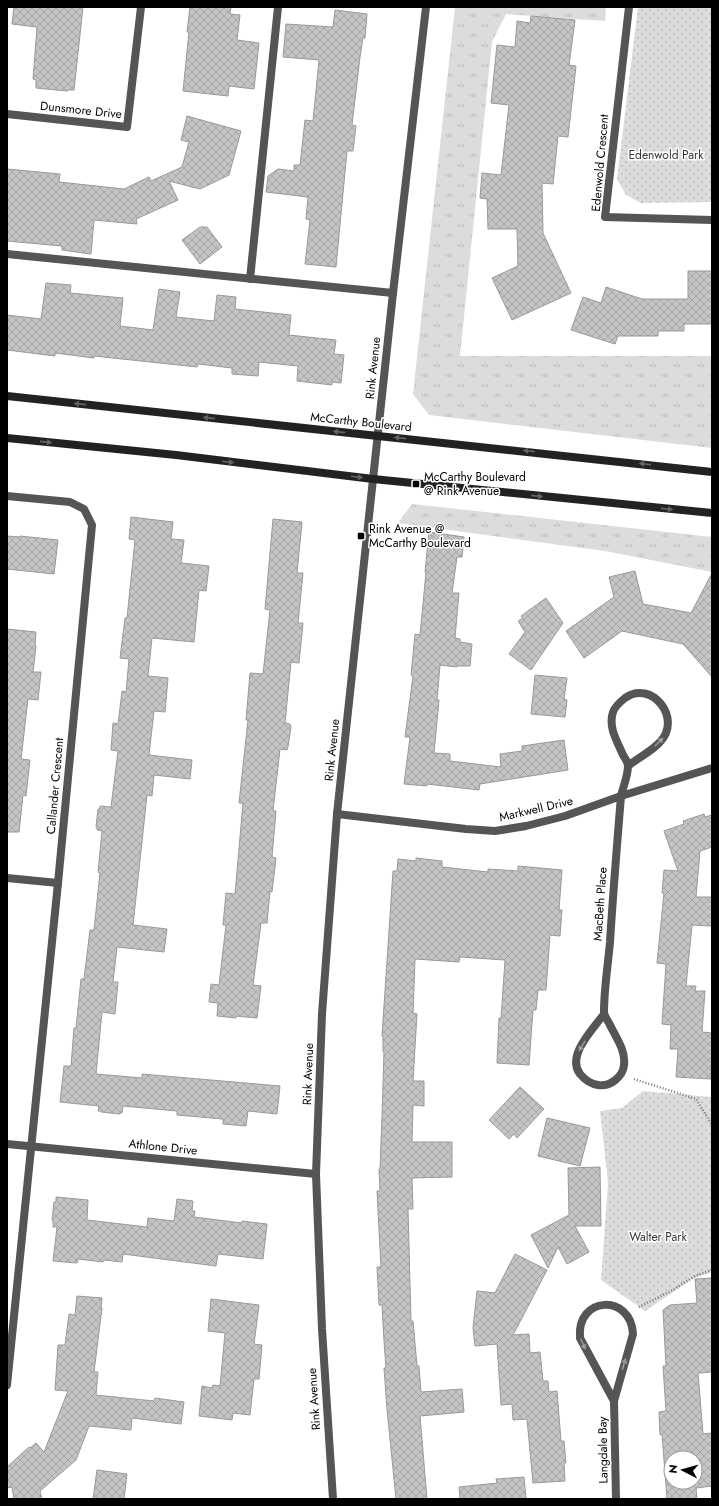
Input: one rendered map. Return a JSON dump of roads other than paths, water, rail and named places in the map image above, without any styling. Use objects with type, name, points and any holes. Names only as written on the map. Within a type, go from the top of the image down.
[{"type":"main road","name":"McCarthy Boulevard","points":[[7,396],[712,472]]},
{"type":"main road","points":[[7,438],[176,455],[373,479],[712,513]]},
{"type":"street","name":"Dunsmore Drive","points":[[7,114],[127,127],[141,7]]},
{"type":"street","points":[[250,279],[278,7]]},
{"type":"street","name":"Rink Avenue","points":[[333,1499],[322,1329],[316,1174],[322,1014],[337,814],[377,436],[426,7]]},
{"type":"street","name":"Edenwold Crescent","points":[[629,7],[605,218],[712,220]]},
{"type":"street","points":[[7,254],[393,293]]},
{"type":"street","name":"Callander Crescent","points":[[7,496],[70,502],[84,509],[92,525],[58,883],[7,1385]]},
{"type":"street","points":[[637,693],[647,694],[656,698],[663,705],[667,714],[668,724],[666,734],[660,742],[628,766],[612,730],[611,720],[614,710],[619,702],[627,696],[637,693]]},
{"type":"street","name":"MacBeth Place","points":[[604,1014],[621,796],[628,766]]},
{"type":"street","name":"Markwell Drive","points":[[337,814],[495,831],[526,826],[565,816],[621,796],[712,768]]},
{"type":"street","points":[[7,878],[58,883]]},
{"type":"street","points":[[604,1014],[623,1051],[625,1059],[624,1067],[615,1081],[607,1085],[598,1085],[590,1083],[583,1078],[578,1072],[576,1063],[580,1047],[604,1014]]},
{"type":"street","name":"Athlone Drive","points":[[7,1144],[316,1174]]},
{"type":"street","name":"Langdale Bay","points":[[614,1401],[584,1347],[580,1338],[579,1329],[582,1320],[587,1313],[595,1307],[604,1305],[613,1306],[628,1316],[632,1325],[633,1334],[614,1401],[616,1499]]},
{"type":"place","name":"McCarthy Boulevard @ Rink Avenue","points":[[416,484]]},
{"type":"place","name":"Rink Avenue @ McCarthy Boulevard","points":[[361,536]]},
{"type":"park label","name":"Edenwold Park","points":[[666,155]]},
{"type":"park label","name":"Walter Park","points":[[658,1237]]}]
